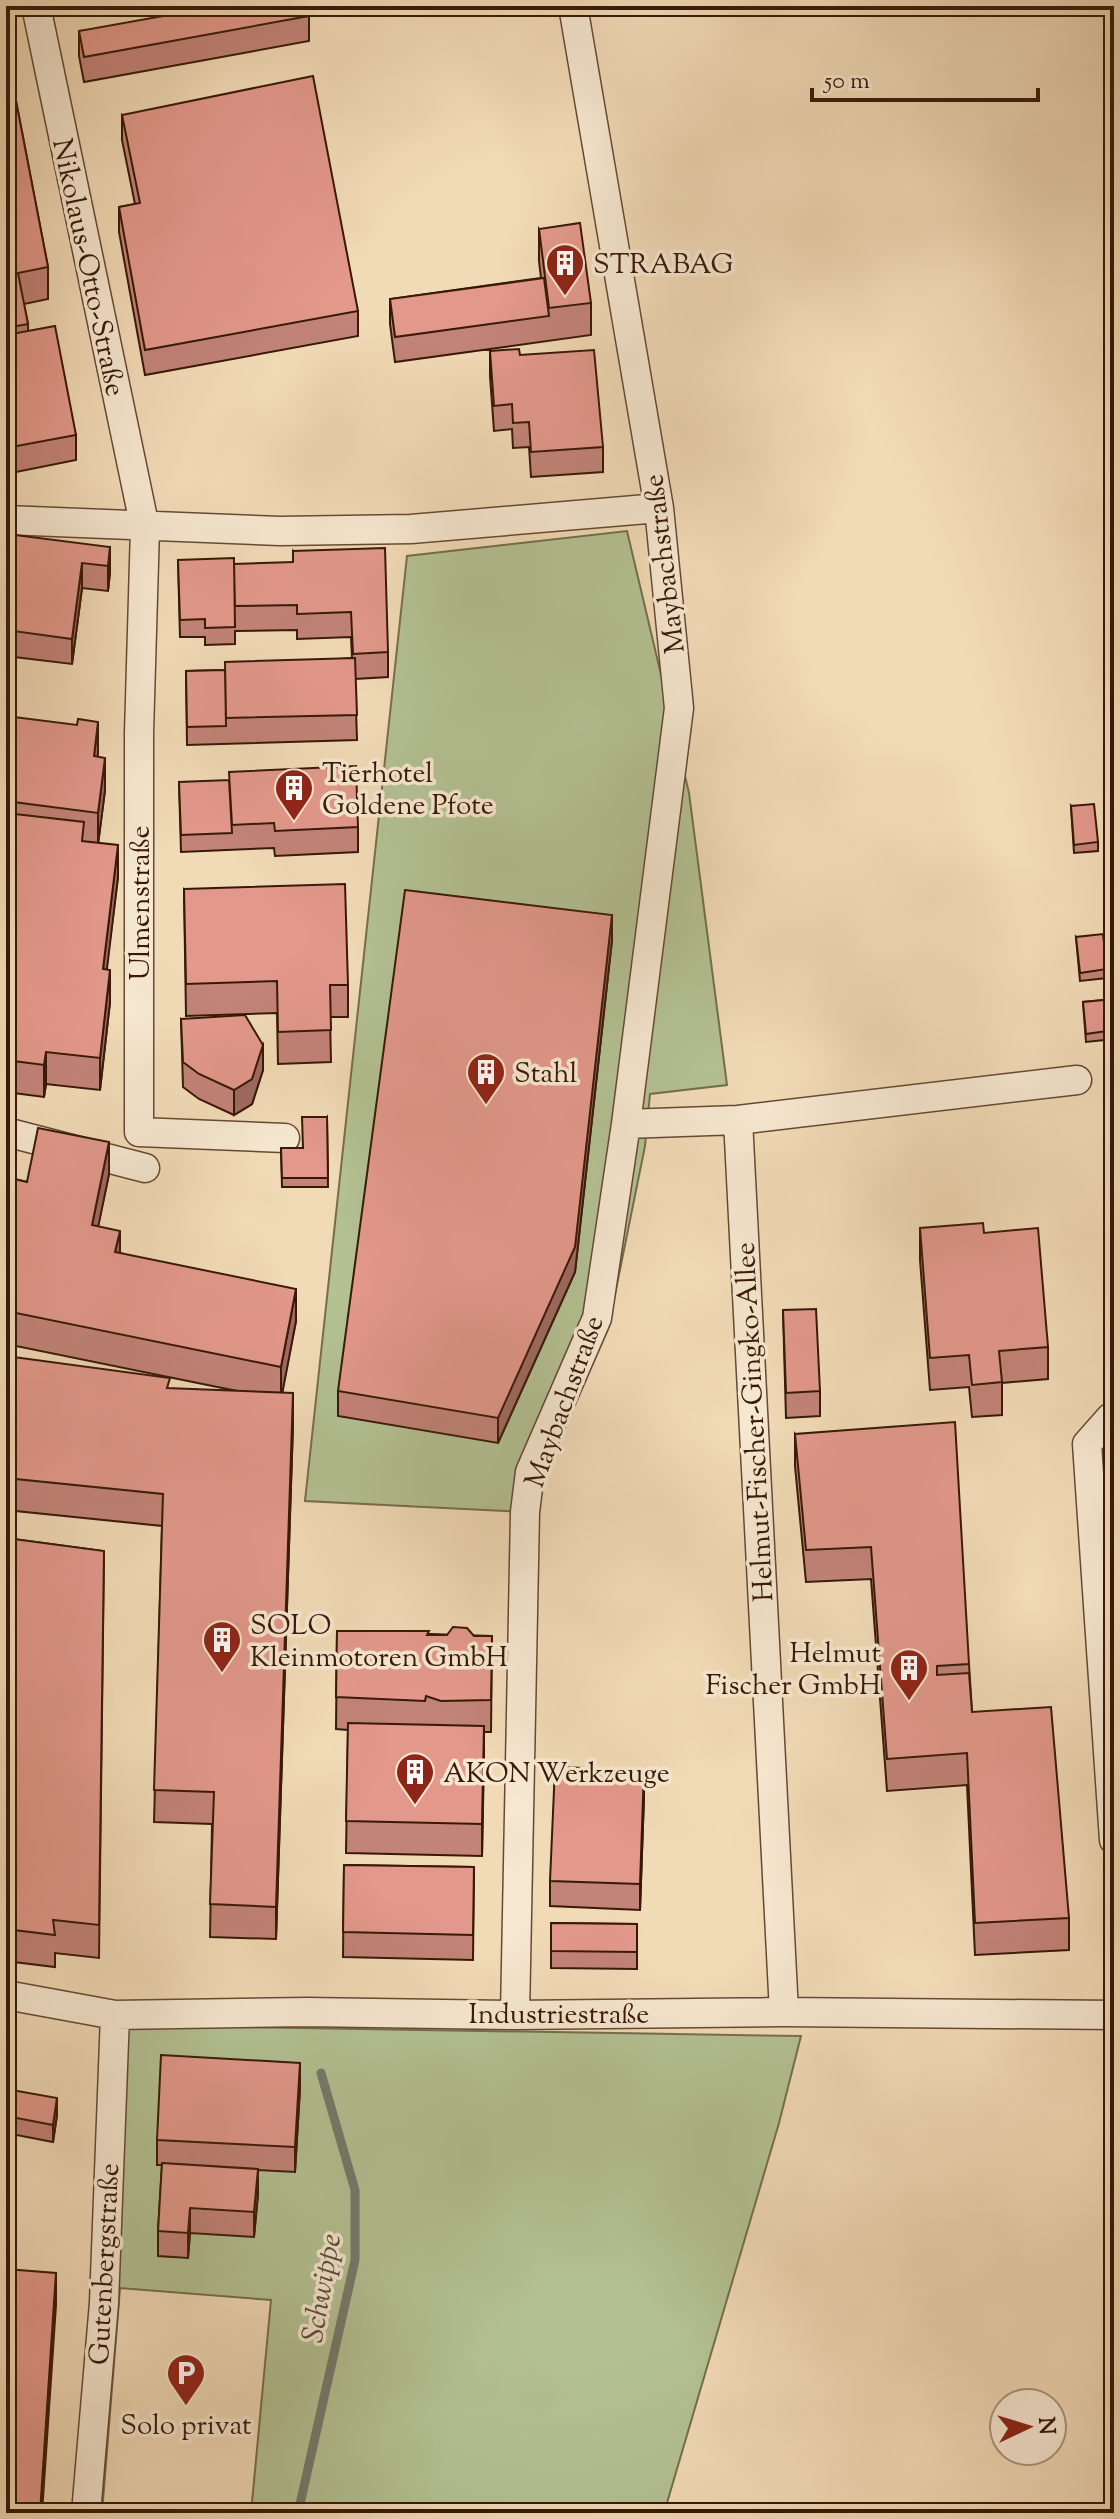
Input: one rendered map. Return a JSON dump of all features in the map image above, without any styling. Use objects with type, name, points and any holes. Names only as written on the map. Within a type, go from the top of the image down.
[{"type":"street","name":"Nikolaus-Otto-Straße","points":[[36,6],[145,528]]},
{"type":"street","name":"Maybachstraße","points":[[515,2015],[530,1472],[597,1318],[626,1124],[679,708],[659,508],[573,6]]},
{"type":"street","points":[[6,520],[145,528],[280,531],[411,529],[659,508]]},
{"type":"street","name":"Ulmenstraße","points":[[145,528],[139,733],[139,1132],[285,1138]]},
{"type":"street","points":[[626,1124],[738,1120],[1077,1080]]},
{"type":"street","name":"Helmut-Fischer-Gingko-Allee","points":[[738,1120],[784,2012]]},
{"type":"street","points":[[6,1132],[145,1168]]},
{"type":"street","points":[[1110,1418],[1087,1444],[1114,1840]]},
{"type":"street","name":"Industriestraße","points":[[6,1995],[115,2015],[784,2012],[1114,2015]]},
{"type":"street","name":"Gutenbergstraße","points":[[86,2513],[104,2303],[115,2015]]},
{"type":"green space","points":[[627,531],[689,793],[727,1085],[650,1094],[645,1146],[608,1329],[525,1512],[305,1501],[407,556]]},
{"type":"green space","points":[[108,2025],[801,2036],[779,2123],[664,2513],[251,2513],[271,2300],[120,2288],[102,2513],[81,2513]]},
{"type":"building","points":[[219,6],[307,6],[309,16],[84,57],[79,31]]},
{"type":"building","points":[[6,49],[48,267],[18,273],[28,324],[6,328]]},
{"type":"building","points":[[313,76],[358,311],[145,350],[119,207],[140,203],[122,115]]},
{"type":"building","points":[[580,223],[591,303],[549,308],[539,229]]},
{"type":"building","points":[[544,278],[549,316],[395,337],[390,299]]},
{"type":"building","points":[[55,326],[76,435],[6,448],[6,335]]},
{"type":"building","points":[[519,349],[520,355],[594,350],[603,447],[531,452],[529,422],[513,423],[512,404],[494,406],[490,351]]},
{"type":"building","points":[[15,535],[110,547],[108,566],[82,563],[72,639],[6,630],[6,574],[10,575]]},
{"type":"building","points":[[385,548],[388,652],[353,654],[351,612],[297,614],[297,605],[235,606],[234,564],[293,562],[293,551]]},
{"type":"building","points":[[234,558],[235,627],[205,628],[205,619],[180,620],[178,560]]},
{"type":"building","points":[[355,658],[357,715],[226,718],[225,662]]},
{"type":"building","points":[[225,670],[226,726],[187,727],[186,671]]},
{"type":"building","points":[[6,716],[77,725],[78,719],[98,722],[94,756],[105,758],[98,813],[6,801]]},
{"type":"building","points":[[356,766],[358,827],[275,831],[274,823],[232,825],[229,772]]},
{"type":"building","points":[[229,780],[232,833],[181,835],[179,782]]},
{"type":"building","points":[[1094,804],[1098,842],[1074,845],[1071,806]]},
{"type":"building","points":[[6,813],[84,822],[82,841],[118,845],[103,969],[110,970],[100,1058],[46,1052],[44,1065],[6,1060],[6,857],[10,858],[12,841],[6,840]]},
{"type":"building","points":[[345,884],[348,985],[330,985],[331,1030],[278,1032],[277,981],[186,984],[184,889]]},
{"type":"building","name":"Stahl","points":[[405,890],[612,915],[575,1247],[498,1418],[338,1391]]},
{"type":"building","points":[[1103,934],[1107,969],[1080,973],[1076,937]]},
{"type":"building","points":[[1114,999],[1114,1030],[1086,1034],[1083,1002]]},
{"type":"building","points":[[245,1015],[263,1045],[252,1079],[234,1090],[199,1074],[183,1062],[181,1019]]},
{"type":"building","points":[[302,1117],[327,1117],[328,1178],[282,1178],[281,1148],[303,1148]]},
{"type":"building","points":[[38,1128],[109,1142],[92,1225],[120,1231],[115,1252],[296,1289],[281,1367],[6,1311],[6,1177],[27,1182]]},
{"type":"building","points":[[983,1223],[984,1233],[1038,1228],[1048,1347],[999,1351],[1002,1382],[972,1385],[969,1355],[930,1358],[920,1228]]},
{"type":"building","points":[[816,1309],[820,1391],[786,1393],[783,1310]]},
{"type":"building","name":"SOLO Kleinmotoren GmbH","points":[[6,1356],[170,1378],[167,1388],[293,1393],[276,1907],[210,1904],[214,1792],[154,1790],[163,1494],[6,1478]]},
{"type":"building","name":"Helmut Fischer GmbH","points":[[955,1422],[969,1664],[937,1666],[937,1675],[969,1673],[972,1712],[1051,1707],[1069,1918],[975,1923],[967,1753],[887,1759],[871,1547],[806,1550],[795,1434]]},
{"type":"building","points":[[6,1538],[104,1551],[99,1925],[53,1920],[55,1935],[6,1929]]},
{"type":"building","points":[[453,1627],[467,1628],[474,1636],[492,1636],[491,1700],[441,1701],[426,1696],[425,1701],[336,1697],[337,1631],[429,1631],[427,1635],[447,1635]]},
{"type":"building","name":"AKON Werkzeuge","points":[[348,1723],[484,1726],[482,1824],[346,1821]]},
{"type":"building","points":[[555,1767],[644,1770],[640,1884],[550,1881]]},
{"type":"building","points":[[344,1865],[474,1867],[473,1935],[343,1932]]},
{"type":"building","points":[[551,1923],[637,1924],[637,1952],[551,1951]]},
{"type":"building","points":[[161,2055],[300,2063],[295,2147],[157,2140]]},
{"type":"building","points":[[6,2089],[57,2098],[53,2125],[6,2116]]},
{"type":"building","points":[[162,2163],[258,2169],[254,2212],[190,2208],[188,2233],[158,2231]]},
{"type":"building","points":[[6,2269],[56,2273],[40,2513],[6,2513]]},
{"type":"waterway","name":"Schwippe","points":[[298,2513],[355,2260],[355,2190],[321,2073]]},
{"type":"place","name":"STRABAG","points":[[565,297]]},
{"type":"place","name":"Tierhotel Goldene Pfote","points":[[294,822]]},
{"type":"place","name":"Stahl","points":[[486,1106]]},
{"type":"place","name":"SOLO Kleinmotoren GmbH","points":[[222,1674]]},
{"type":"place","name":"Helmut Fischer GmbH","points":[[909,1702]]},
{"type":"place","name":"AKON Werkzeuge","points":[[415,1806]]},
{"type":"place","name":"Solo privat","points":[[186,2407]]}]
